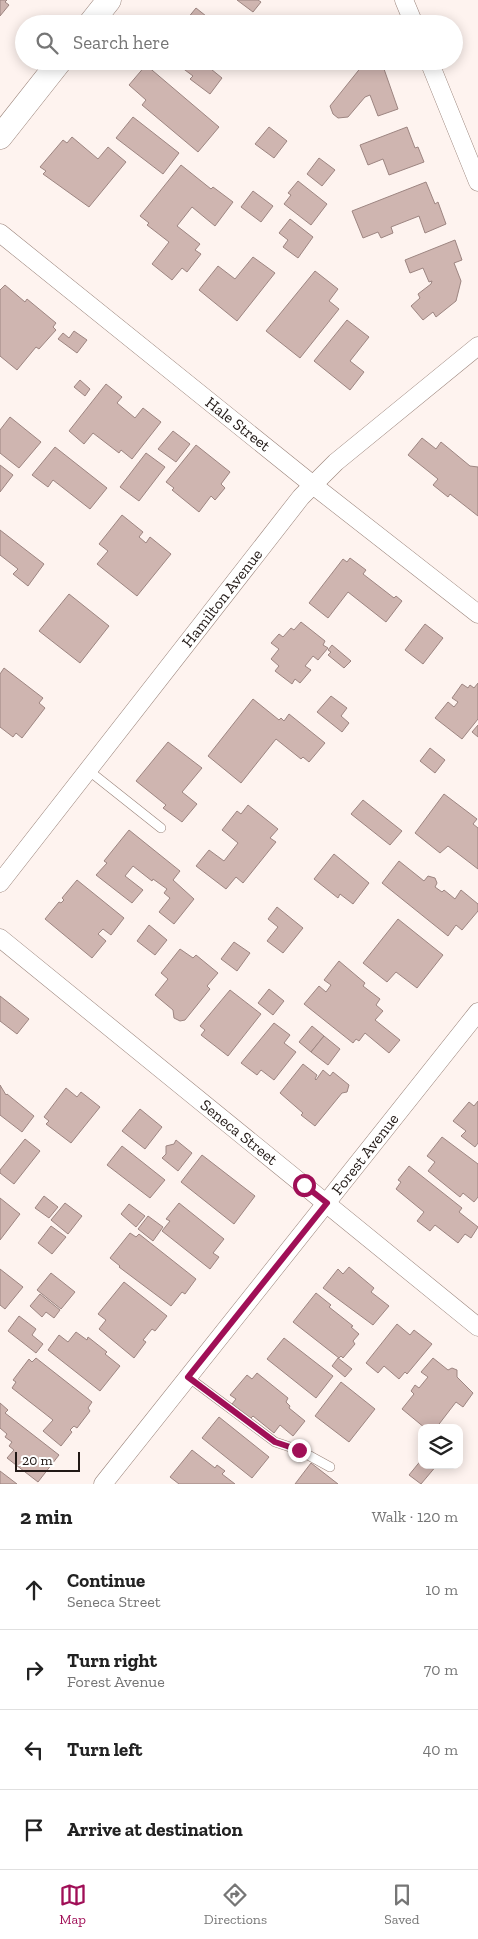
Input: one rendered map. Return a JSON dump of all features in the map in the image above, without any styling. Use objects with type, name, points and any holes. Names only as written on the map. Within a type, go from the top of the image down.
[{"type":"main road","points":[[97,15],[109,0]]},
{"type":"main road","points":[[0,137],[53,70]]},
{"type":"street","points":[[404,0],[410,15]]},
{"type":"street","points":[[433,70],[478,182]]},
{"type":"street","name":"Hale Street","points":[[0,233],[478,614]]},
{"type":"street","name":"Hamilton Avenue","points":[[0,883],[301,497],[336,462],[478,346]]},
{"type":"street","name":"Seneca Street","points":[[0,938],[478,1327]]},
{"type":"street","name":"Forest Avenue","points":[[104,1484],[478,1012]]},
{"type":"lane","points":[[88,770],[161,828]]},
{"type":"lane","points":[[188,1377],[275,1442],[299,1450],[330,1467]]},
{"type":"building","points":[[0,0],[7,0],[5,2],[9,5],[0,16]]},
{"type":"building","points":[[237,0],[258,0],[261,2],[253,12]]},
{"type":"building","points":[[196,8],[205,15],[190,15]]},
{"type":"building","points":[[142,70],[152,70],[219,127],[198,152],[142,105],[146,100],[129,85]]},
{"type":"building","points":[[185,70],[212,70],[222,78],[210,94],[190,79],[193,76]]},
{"type":"building","points":[[359,70],[384,70],[398,109],[378,116],[370,95],[365,97],[348,117],[338,118],[333,114],[330,106]]},
{"type":"building","points":[[133,117],[179,153],[163,174],[116,138]]},
{"type":"building","points":[[269,127],[287,141],[274,158],[255,144]]},
{"type":"building","points":[[407,127],[415,148],[418,147],[424,162],[389,175],[383,159],[368,165],[360,145]]},
{"type":"building","points":[[72,137],[98,159],[108,147],[126,162],[89,207],[43,174],[46,171],[40,167],[63,140],[67,143]]},
{"type":"building","points":[[319,158],[335,170],[322,186],[307,174]]},
{"type":"building","points":[[181,165],[211,189],[213,187],[233,202],[215,226],[192,207],[177,226],[200,244],[195,250],[201,254],[187,272],[182,268],[172,280],[152,264],[169,242],[147,225],[149,223],[140,216]]},
{"type":"building","points":[[298,181],[327,204],[311,225],[284,204],[291,195],[288,193]]},
{"type":"building","points":[[426,182],[435,204],[438,202],[446,224],[425,233],[419,216],[391,227],[393,233],[381,238],[378,232],[363,238],[352,211]]},
{"type":"building","points":[[253,191],[273,206],[261,222],[241,207]]},
{"type":"building","points":[[290,219],[313,237],[298,258],[283,247],[288,240],[279,233]]},
{"type":"building","points":[[455,240],[462,260],[454,263],[461,281],[456,301],[436,317],[433,312],[423,320],[411,306],[420,298],[418,294],[431,284],[432,281],[429,282],[423,268],[410,273],[405,260]]},
{"type":"building","points":[[253,257],[275,273],[237,321],[199,290],[218,266],[235,279]]},
{"type":"building","points":[[315,271],[338,289],[329,301],[339,309],[300,358],[266,331]]},
{"type":"building","points":[[5,285],[25,302],[27,299],[56,323],[53,327],[56,330],[39,349],[36,347],[17,370],[0,356],[0,290]]},
{"type":"building","points":[[347,320],[369,337],[350,361],[364,372],[350,390],[314,361]]},
{"type":"building","points":[[74,331],[87,340],[77,353],[58,339],[63,333],[69,338]]},
{"type":"building","points":[[80,380],[90,389],[85,396],[74,387]]},
{"type":"building","points":[[106,384],[122,397],[117,403],[135,418],[143,408],[161,422],[132,459],[121,450],[119,453],[93,433],[84,444],[69,431]]},
{"type":"building","points":[[10,417],[41,442],[19,468],[0,453],[0,430]]},
{"type":"building","points":[[173,431],[190,444],[176,462],[158,449]]},
{"type":"building","points":[[422,438],[436,449],[441,442],[470,466],[478,467],[478,516],[450,494],[448,497],[433,485],[438,479],[408,455]]},
{"type":"building","points":[[196,445],[230,472],[221,484],[225,488],[215,500],[211,496],[199,512],[172,490],[174,488],[166,482]]},
{"type":"building","points":[[55,447],[107,488],[90,509],[53,480],[48,487],[32,475]]},
{"type":"building","points":[[146,453],[165,467],[139,501],[120,487]]},
{"type":"building","points":[[0,465],[13,475],[0,492]]},
{"type":"building","points":[[122,515],[143,532],[139,537],[146,543],[150,537],[171,554],[137,596],[97,564],[108,551],[99,544]]},
{"type":"building","points":[[0,530],[44,564],[28,586],[13,574],[18,569],[0,555]]},
{"type":"building","points":[[350,558],[366,570],[363,574],[394,598],[396,596],[402,601],[386,622],[348,592],[328,618],[309,603],[343,559],[347,562]]},
{"type":"building","points":[[69,594],[109,626],[80,663],[39,631]]},
{"type":"building","points":[[301,622],[325,641],[323,645],[328,648],[318,660],[313,656],[305,666],[311,670],[300,683],[295,679],[292,684],[275,671],[279,666],[271,659],[279,649],[271,643],[279,634],[283,637],[291,628],[294,630]]},
{"type":"building","points":[[425,624],[443,638],[423,664],[405,650]]},
{"type":"building","points":[[332,645],[351,661],[344,668],[328,655],[331,652],[328,650]]},
{"type":"building","points":[[4,668],[43,698],[39,703],[45,708],[22,738],[16,733],[13,737],[0,727],[0,674]]},
{"type":"building","points":[[478,683],[478,719],[462,739],[435,718],[448,702],[454,707],[458,702],[452,698],[462,684],[468,688],[470,685],[474,688]]},
{"type":"building","points":[[331,696],[347,708],[341,716],[349,723],[342,732],[317,712]]},
{"type":"building","points":[[253,699],[279,720],[281,718],[284,721],[289,714],[325,743],[309,762],[303,757],[301,759],[276,739],[241,783],[208,756]]},
{"type":"building","points":[[478,725],[478,737],[472,732]]},
{"type":"building","points":[[168,742],[202,768],[182,792],[197,804],[182,822],[163,808],[166,805],[136,781]]},
{"type":"building","points":[[430,748],[445,760],[435,773],[420,761]]},
{"type":"building","points":[[444,794],[477,819],[473,824],[478,828],[478,869],[448,846],[440,853],[415,833]]},
{"type":"building","points":[[363,800],[402,831],[390,845],[351,814]]},
{"type":"building","points":[[248,805],[278,829],[270,838],[276,842],[243,883],[236,877],[226,889],[196,866],[209,850],[224,861],[238,843],[222,830],[237,811],[241,814]]},
{"type":"building","points":[[129,830],[180,871],[173,880],[194,899],[174,924],[159,912],[170,898],[164,893],[167,889],[153,879],[152,881],[133,866],[125,876],[143,890],[132,903],[96,875],[107,863],[104,861]]},
{"type":"building","points":[[334,854],[369,883],[353,904],[340,894],[338,898],[314,879]]},
{"type":"building","points":[[399,861],[424,881],[428,876],[435,878],[437,883],[435,887],[442,892],[444,890],[455,899],[461,890],[478,904],[478,911],[462,930],[456,925],[448,936],[382,883]]},
{"type":"building","points":[[77,880],[124,918],[111,935],[103,929],[98,934],[106,941],[92,958],[45,919],[59,902],[61,903],[64,900],[62,898]]},
{"type":"building","points":[[277,907],[303,928],[283,953],[267,941],[278,927],[268,919]]},
{"type":"building","points":[[398,919],[443,955],[417,988],[396,972],[387,982],[363,963]]},
{"type":"building","points":[[149,925],[167,940],[155,955],[137,941]]},
{"type":"building","points":[[234,942],[250,953],[237,971],[221,959]]},
{"type":"building","points":[[180,949],[193,958],[196,955],[218,973],[207,986],[210,989],[185,1020],[180,1021],[174,1018],[173,1010],[155,995],[168,979],[161,973]]},
{"type":"building","points":[[339,961],[365,983],[363,986],[380,999],[376,1005],[383,1011],[375,1020],[400,1040],[389,1053],[365,1033],[359,1041],[356,1039],[353,1043],[304,1004],[319,986],[326,992],[331,985],[324,980]]},
{"type":"building","points":[[269,989],[284,1001],[273,1015],[258,1003]]},
{"type":"building","points":[[230,990],[261,1014],[228,1056],[201,1035],[205,1030],[200,1026]]},
{"type":"building","points":[[0,996],[29,1019],[17,1034],[0,1021]]},
{"type":"building","points":[[274,1023],[290,1035],[284,1043],[296,1052],[274,1080],[261,1070],[257,1075],[241,1063]]},
{"type":"building","points":[[312,1026],[324,1036],[311,1052],[299,1042]]},
{"type":"building","points":[[324,1036],[340,1049],[328,1065],[311,1052]]},
{"type":"building","points":[[303,1064],[317,1075],[316,1080],[323,1070],[330,1076],[333,1072],[349,1085],[347,1092],[342,1093],[315,1126],[301,1115],[303,1113],[280,1093]]},
{"type":"building","points":[[0,1085],[6,1095],[34,1116],[22,1132],[0,1115]]},
{"type":"building","points":[[66,1088],[77,1097],[81,1092],[100,1107],[71,1143],[46,1124],[49,1121],[44,1117]]},
{"type":"building","points":[[478,1101],[478,1143],[475,1147],[461,1136],[466,1131],[453,1121],[469,1102],[474,1106]]},
{"type":"building","points":[[140,1109],[162,1127],[145,1149],[122,1131]]},
{"type":"building","points":[[442,1137],[478,1164],[478,1197],[474,1202],[463,1193],[460,1197],[428,1171],[435,1162],[427,1156]]},
{"type":"building","points":[[25,1139],[40,1151],[14,1184],[0,1173],[0,1170]]},
{"type":"building","points":[[176,1140],[192,1153],[178,1171],[162,1158],[166,1154],[166,1146],[174,1144]]},
{"type":"building","points":[[122,1146],[165,1180],[150,1198],[107,1165]]},
{"type":"building","points":[[202,1155],[255,1196],[234,1224],[181,1182]]},
{"type":"building","points":[[409,1166],[462,1208],[459,1212],[478,1227],[471,1238],[465,1234],[458,1243],[435,1225],[430,1231],[417,1221],[424,1212],[396,1189],[401,1182],[398,1180]]},
{"type":"building","points":[[44,1196],[58,1207],[49,1218],[35,1208]]},
{"type":"building","points":[[0,1198],[20,1214],[0,1240]]},
{"type":"building","points":[[65,1203],[82,1216],[68,1234],[51,1220]]},
{"type":"building","points":[[179,1203],[224,1239],[213,1253],[219,1257],[210,1269],[162,1231],[170,1221],[166,1219]]},
{"type":"building","points":[[129,1204],[145,1216],[136,1227],[121,1214]]},
{"type":"building","points":[[148,1216],[163,1227],[153,1241],[138,1229]]},
{"type":"building","points":[[51,1226],[66,1237],[52,1254],[38,1243]]},
{"type":"building","points":[[130,1233],[136,1237],[139,1234],[196,1279],[185,1294],[182,1292],[171,1306],[119,1267],[110,1258]]},
{"type":"building","points":[[349,1267],[374,1288],[371,1292],[389,1306],[373,1325],[323,1288],[338,1269],[343,1274]]},
{"type":"building","points":[[0,1269],[23,1287],[5,1309],[0,1305]]},
{"type":"building","points":[[51,1273],[75,1292],[61,1309],[37,1290]]},
{"type":"building","points":[[124,1282],[167,1316],[155,1331],[152,1329],[143,1340],[146,1342],[134,1358],[99,1329],[106,1320],[98,1314]]},
{"type":"building","points":[[316,1293],[331,1305],[329,1307],[353,1326],[351,1327],[359,1334],[353,1341],[355,1344],[343,1358],[341,1356],[339,1358],[293,1322]]},
{"type":"building","points":[[40,1294],[60,1310],[54,1318],[46,1312],[42,1317],[30,1306]]},
{"type":"building","points":[[19,1316],[36,1329],[32,1335],[43,1344],[36,1353],[8,1331]]},
{"type":"building","points":[[397,1324],[410,1335],[414,1330],[432,1344],[407,1374],[405,1372],[399,1379],[384,1366],[378,1373],[366,1363]]},
{"type":"building","points":[[76,1332],[87,1340],[88,1337],[107,1352],[105,1354],[120,1366],[100,1391],[48,1350],[59,1335],[68,1342]]},
{"type":"building","points":[[284,1338],[333,1376],[316,1398],[267,1359]]},
{"type":"building","points":[[36,1358],[92,1402],[88,1408],[90,1411],[77,1428],[74,1426],[70,1430],[72,1432],[61,1446],[43,1431],[53,1420],[12,1388],[16,1382],[13,1380],[29,1359],[32,1362]]},
{"type":"building","points":[[338,1358],[352,1369],[345,1377],[332,1366]]},
{"type":"building","points":[[433,1358],[448,1370],[452,1368],[457,1370],[457,1377],[473,1393],[463,1407],[456,1402],[439,1424],[420,1424],[402,1409],[414,1394],[411,1391],[415,1385],[419,1388],[428,1377],[421,1372]]},
{"type":"building","points":[[257,1373],[288,1398],[286,1402],[290,1406],[289,1408],[305,1421],[293,1436],[280,1425],[274,1433],[253,1416],[250,1419],[232,1404],[236,1399],[230,1395],[247,1375],[252,1379]]},
{"type":"building","points":[[341,1382],[375,1409],[349,1442],[315,1416]]},
{"type":"building","points":[[0,1403],[8,1410],[5,1413],[59,1455],[38,1482],[7,1458],[14,1450],[9,1446],[12,1442],[5,1437],[7,1434],[0,1428]]},
{"type":"building","points":[[219,1417],[269,1457],[252,1478],[202,1438]]},
{"type":"building","points":[[192,1450],[215,1468],[217,1465],[225,1471],[222,1474],[235,1484],[179,1484],[170,1477]]},
{"type":"building","points":[[311,1463],[338,1484],[295,1484]]},
{"type":"building","points":[[418,1464],[418,1469],[434,1469],[421,1484],[409,1475]]},
{"type":"building","points":[[0,1471],[17,1484],[0,1484]]},
{"type":"route","points":[[299,1450],[275,1442],[188,1377],[327,1203],[304,1185]]}]
